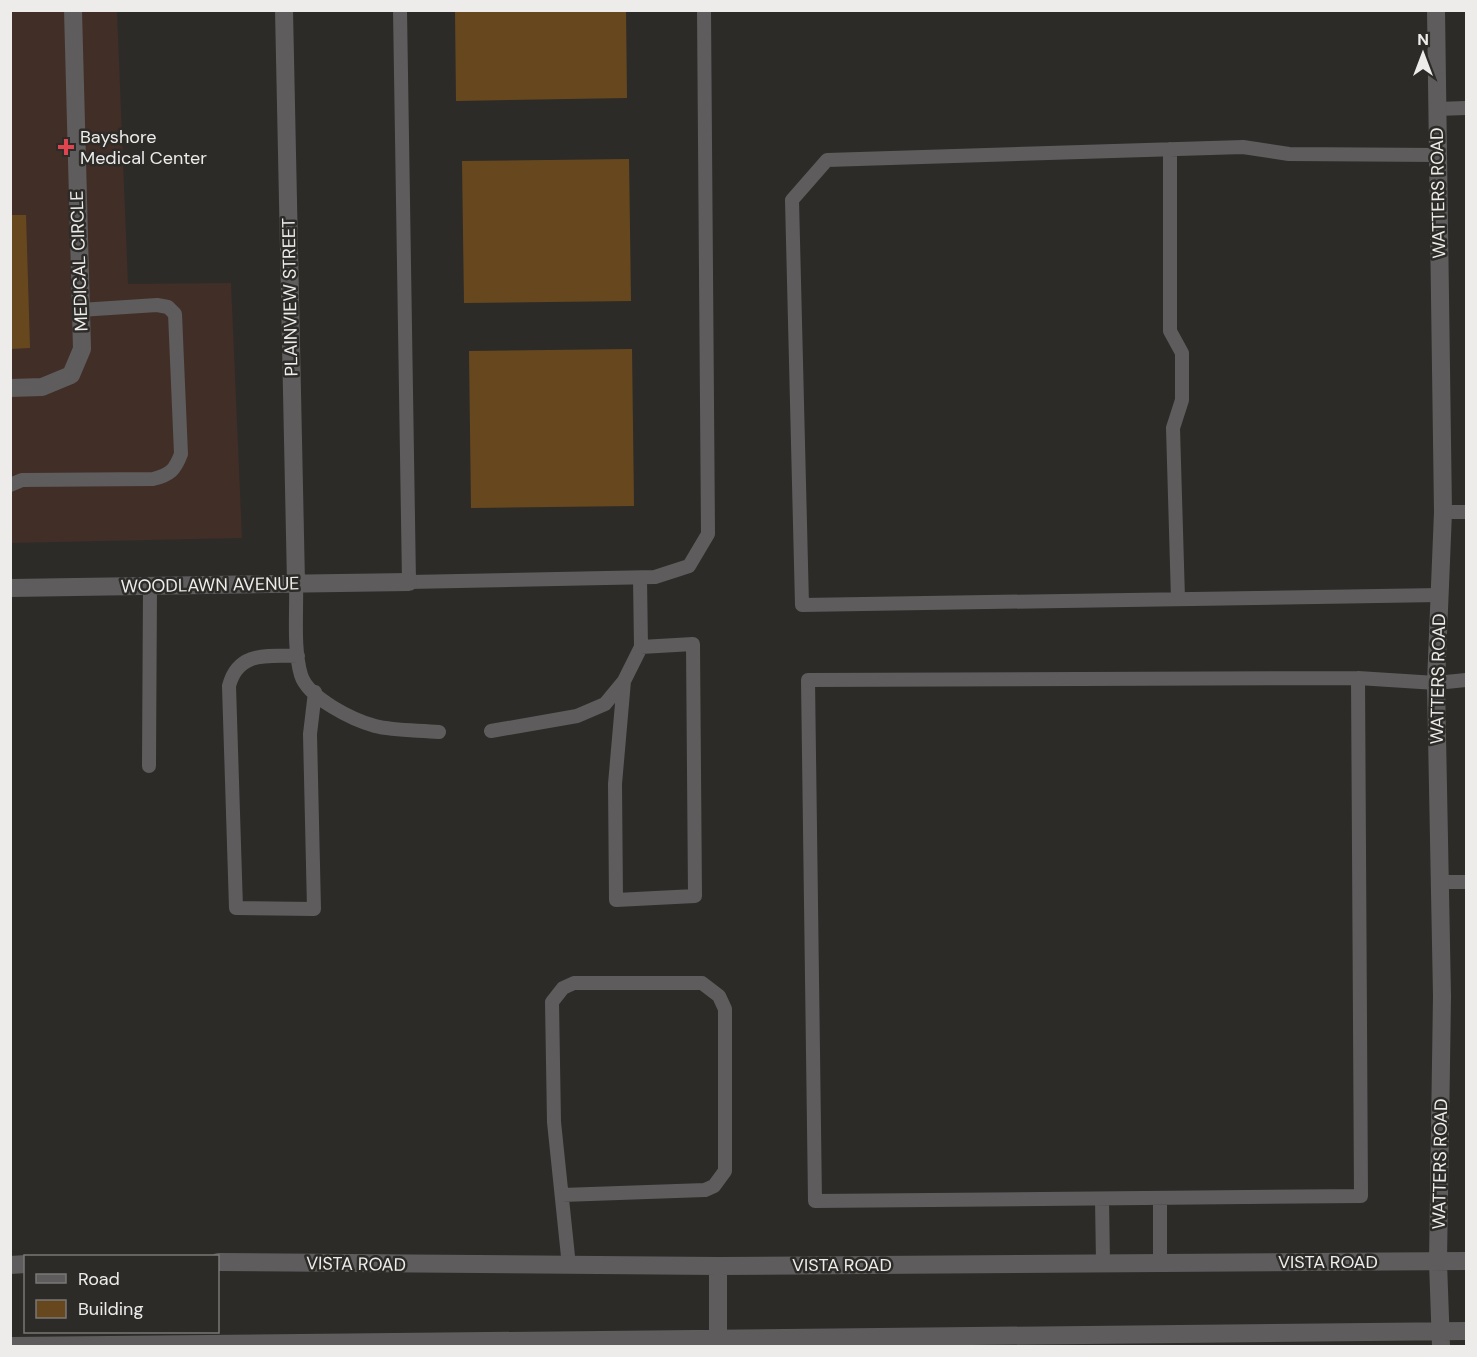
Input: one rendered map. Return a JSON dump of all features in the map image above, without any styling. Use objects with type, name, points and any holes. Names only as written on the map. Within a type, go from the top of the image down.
[{"type":"street","name":"MEDICAL CIRCLE","points":[[10,387],[42,387],[71,375],[82,349],[73,10]]},
{"type":"street","name":"PLAINVIEW STREET","points":[[284,10],[296,583]]},
{"type":"street","name":"WATTERS ROAD","points":[[1436,10],[1443,512],[1436,683],[1442,1007],[1438,1262],[1440,1339]]},
{"type":"street","name":"WOODLAWN AVENUE","points":[[10,588],[409,582]]},
{"type":"street","name":"VISTA ROAD","points":[[219,1262],[718,1266],[1467,1261]]},
{"type":"street","points":[[718,1266],[718,1338]]},
{"type":"street","points":[[12,1347],[470,1344],[718,1338],[1440,1339],[1467,1331]]},
{"type":"lane","points":[[400,10],[409,582],[655,577],[689,566],[708,534],[704,10]]},
{"type":"lane","points":[[1437,109],[1467,108]]},
{"type":"lane","points":[[1438,154],[1289,154],[1243,147],[827,160],[792,200],[802,605],[1440,595]]},
{"type":"lane","points":[[1170,149],[1170,331],[1182,353],[1182,400],[1173,428],[1178,599]]},
{"type":"lane","points":[[10,485],[22,480],[153,479],[169,475],[176,467],[181,454],[176,314],[168,308],[157,305],[80,310]]},
{"type":"lane","points":[[1443,512],[1467,512]]},
{"type":"lane","points":[[491,731],[577,716],[605,704],[624,681],[641,647],[640,578]]},
{"type":"lane","points":[[296,583],[298,656],[302,678],[327,705],[375,726],[439,732]]},
{"type":"lane","points":[[149,766],[150,586]]},
{"type":"lane","points":[[624,681],[615,784],[616,900],[695,896],[693,644],[641,647]]},
{"type":"lane","points":[[298,656],[266,656],[245,661],[233,670],[229,686],[236,908],[314,909],[310,734],[315,692]]},
{"type":"lane","points":[[1358,678],[1361,1196],[815,1201],[808,680],[1358,678],[1436,683],[1467,680]]},
{"type":"lane","points":[[1440,882],[1467,882]]},
{"type":"lane","points":[[562,1195],[705,1190],[714,1186],[721,1178],[725,1171],[725,1009],[712,988],[702,983],[574,983],[556,994],[552,1002],[551,1023],[554,1122],[569,1266]]},
{"type":"lane","points":[[1160,1198],[1160,1263]]},
{"type":"lane","points":[[1102,1199],[1103,1263]]},
{"type":"shaded area","name":"Bayshore Medical Center","points":[[10,11],[117,11],[128,284],[231,283],[242,538],[11,543]]},
{"type":"building","points":[[455,10],[626,10],[627,98],[456,101]]},
{"type":"building","points":[[629,159],[631,301],[464,303],[462,161]]},
{"type":"building","points":[[10,215],[26,215],[30,348],[10,349]]},
{"type":"building","points":[[632,349],[634,506],[471,508],[469,351]]},
{"type":"place","name":"Bayshore Medical Center","points":[[66,147]]}]
